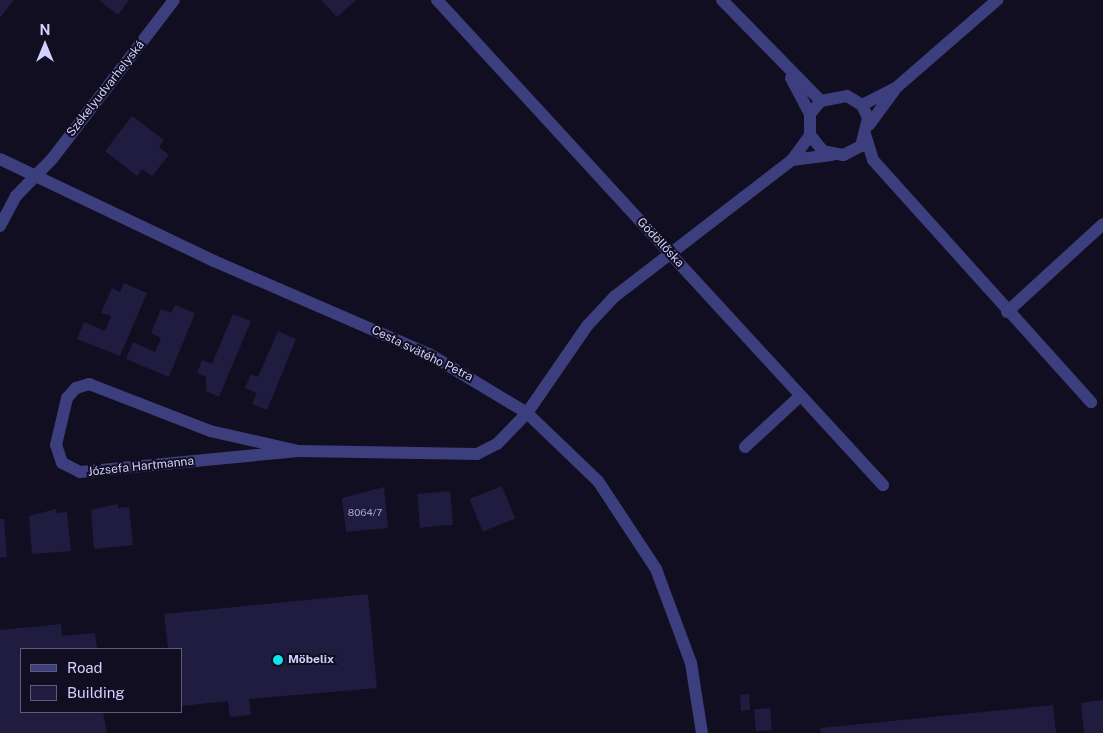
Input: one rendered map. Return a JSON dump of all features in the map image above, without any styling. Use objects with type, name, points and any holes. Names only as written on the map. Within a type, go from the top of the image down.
[{"type":"street","name":"Székelyudvarhelyská","points":[[0,226],[16,196],[34,177],[174,0]]},
{"type":"street","name":"Gödöllőska","points":[[437,0],[882,485]]},
{"type":"street","points":[[722,0],[786,69],[821,101]]},
{"type":"street","points":[[810,114],[821,101],[838,95],[862,105],[897,87],[997,0]]},
{"type":"street","points":[[786,69],[810,114],[810,135],[792,160]]},
{"type":"street","points":[[853,152],[897,87]]},
{"type":"street","points":[[862,105],[873,160]]},
{"type":"street","points":[[810,135],[832,154]]},
{"type":"street","points":[[792,160],[853,152],[873,160],[1007,312],[1091,402]]},
{"type":"street","name":"Cesta svätého Petra","points":[[0,159],[34,177],[428,354],[527,413],[598,481],[656,569],[686,647],[702,733]]},
{"type":"street","name":"Józsefa Hartmanna","points":[[299,451],[210,431],[89,384],[76,388],[67,398],[56,445],[62,464],[80,472],[299,451],[477,454],[497,444],[527,413],[602,309],[792,160]]},
{"type":"street","points":[[1007,312],[1103,224]]},
{"type":"street","points":[[745,447],[800,396]]},
{"type":"building","points":[[0,0],[14,0],[0,18]]},
{"type":"building","points":[[99,0],[129,0],[118,15]]},
{"type":"building","points":[[321,0],[356,0],[337,17]]},
{"type":"building","points":[[132,116],[164,140],[159,147],[169,155],[152,176],[142,169],[137,176],[105,151]]},
{"type":"building","points":[[124,283],[147,293],[120,356],[77,339],[84,322],[105,331],[111,316],[101,313],[112,288],[120,292]]},
{"type":"building","points":[[175,305],[195,313],[169,377],[126,359],[133,342],[155,352],[161,338],[151,333],[161,309],[171,313]]},
{"type":"building","points":[[233,314],[251,321],[219,397],[206,391],[206,377],[197,373],[202,360],[212,364]]},
{"type":"building","points":[[278,331],[296,339],[267,410],[252,404],[257,393],[245,388],[251,374],[258,377]]},
{"type":"building","points":[[502,486],[515,518],[483,532],[470,499]]},
{"type":"building","points":[[384,487],[388,528],[346,532],[342,498]]},
{"type":"building","points":[[450,491],[453,525],[420,528],[417,494]]},
{"type":"building","points":[[118,504],[118,508],[129,507],[133,545],[94,549],[91,510]]},
{"type":"building","points":[[56,509],[56,513],[67,512],[71,551],[32,554],[29,516]]},
{"type":"building","points":[[0,519],[4,519],[7,557],[0,558]]},
{"type":"building","name":"Möbelix","points":[[368,594],[377,688],[249,699],[251,715],[230,717],[228,701],[182,706],[182,648],[168,648],[164,614]]},
{"type":"building","points":[[61,624],[62,636],[95,633],[97,648],[20,648],[20,713],[103,713],[107,733],[0,733],[0,630]]},
{"type":"building","points":[[749,694],[750,710],[741,711],[740,695]]},
{"type":"building","points":[[1103,700],[1103,733],[1084,733],[1081,703]]},
{"type":"building","points":[[1053,705],[1056,733],[821,733],[820,728]]},
{"type":"building","points":[[770,708],[772,730],[756,731],[754,709]]},
{"type":"place","name":"Möbelix","points":[[278,660]]}]
